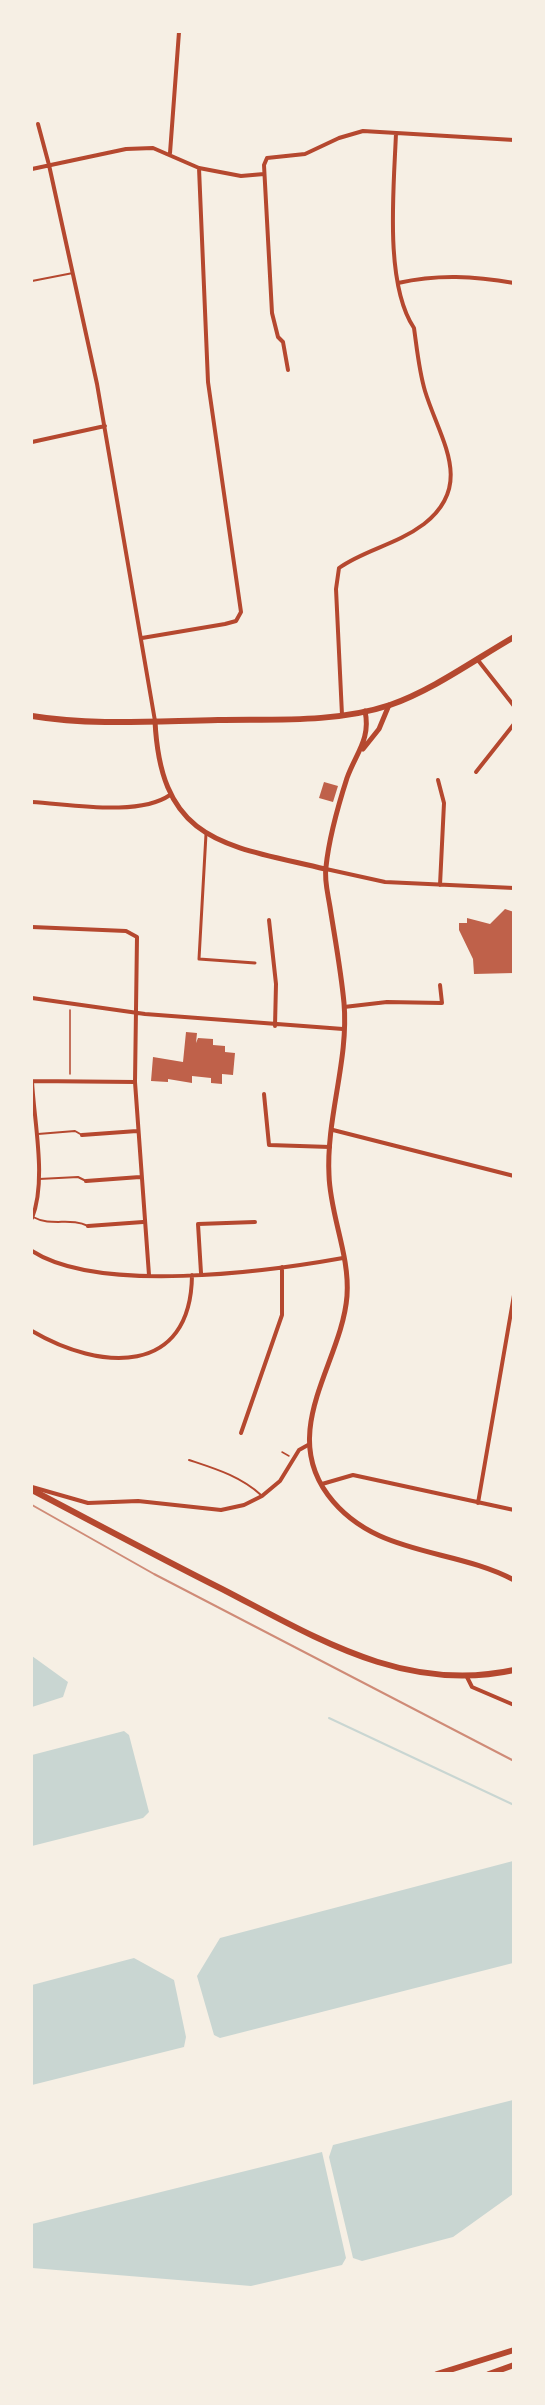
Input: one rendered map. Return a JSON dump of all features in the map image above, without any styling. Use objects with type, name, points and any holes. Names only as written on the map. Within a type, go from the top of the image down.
[{"type":"main road","points":[[32,716],[76,722],[342,715],[389,705],[415,694],[513,637]]},
{"type":"main road","points":[[32,1488],[345,1652],[416,1672],[467,1677],[513,1670]]},
{"type":"main road","points":[[437,2373],[513,2350]]},
{"type":"main road","points":[[489,2373],[513,2365]]},
{"type":"street","points":[[170,153],[179,32]]},
{"type":"street","points":[[38,124],[73,273],[105,426],[142,638],[160,764],[170,795],[206,834],[239,848],[385,882],[513,888]]},
{"type":"street","points":[[288,370],[283,342],[278,337],[272,313],[264,174],[267,158],[306,154],[352,133],[396,133],[513,140]]},
{"type":"street","points":[[342,715],[336,589],[339,568],[395,543],[425,523],[445,503],[453,480],[449,459],[425,391],[414,328],[409,321],[399,283],[393,240],[396,133]]},
{"type":"street","points":[[32,169],[126,149],[153,148],[170,153],[200,168],[241,176],[264,174]]},
{"type":"street","points":[[142,638],[225,624],[236,621],[241,612],[208,382],[200,168]]},
{"type":"street","points":[[399,283],[445,276],[474,276],[513,282]]},
{"type":"street","points":[[32,442],[105,426]]},
{"type":"street","points":[[476,659],[513,706]]},
{"type":"street","points":[[389,705],[379,729],[362,749],[352,766],[340,801],[325,868],[344,1007],[329,1175],[347,1285],[345,1319],[319,1383],[308,1445],[322,1484],[345,1513],[367,1530],[394,1544],[495,1570],[513,1580]]},
{"type":"street","points":[[362,749],[368,731],[365,711]]},
{"type":"street","points":[[476,772],[513,724]]},
{"type":"street","points":[[438,780],[444,803],[440,885]]},
{"type":"street","points":[[32,802],[129,806],[162,801],[170,795]]},
{"type":"street","points":[[206,834],[199,958],[255,963]]},
{"type":"street","points":[[269,920],[276,984],[275,1026]]},
{"type":"street","points":[[32,927],[135,934],[139,946],[135,1082],[137,1131],[149,1275]]},
{"type":"street","points":[[344,1007],[387,1002],[442,1003],[440,985]]},
{"type":"street","points":[[32,998],[137,1013],[275,1026],[343,1029]]},
{"type":"street","points":[[32,1218],[38,1199],[39,1179],[32,1081],[135,1082]]},
{"type":"street","points":[[264,1094],[269,1145],[330,1147]]},
{"type":"street","points":[[333,1130],[513,1176]]},
{"type":"street","points":[[82,1135],[137,1131]]},
{"type":"street","points":[[86,1181],[140,1178]]},
{"type":"street","points":[[88,1226],[143,1222]]},
{"type":"street","points":[[201,1274],[198,1224],[255,1222]]},
{"type":"street","points":[[32,1251],[51,1261],[93,1273],[149,1275],[192,1275],[282,1267],[343,1258]]},
{"type":"street","points":[[241,1433],[282,1316],[282,1267]]},
{"type":"street","points":[[32,1331],[79,1352],[111,1358],[135,1358],[157,1350],[176,1334],[187,1317],[192,1295],[192,1275]]},
{"type":"street","points":[[478,1503],[513,1294]]},
{"type":"street","points":[[32,1488],[59,1493],[88,1503],[138,1501],[222,1510],[244,1505],[262,1496],[280,1481],[292,1458],[308,1445]]},
{"type":"street","points":[[322,1484],[353,1474],[513,1510]]},
{"type":"street","points":[[467,1677],[472,1687],[513,1705]]},
{"type":"lane","points":[[32,281],[73,273]]},
{"type":"lane","points":[[35,1134],[75,1131],[82,1135]]},
{"type":"lane","points":[[39,1179],[78,1177],[86,1181]]},
{"type":"lane","points":[[32,1218],[49,1224],[81,1222],[88,1226]]},
{"type":"lane","points":[[189,1460],[231,1475],[249,1484],[262,1496]]},
{"type":"path","points":[[70,1004],[70,1081]]},
{"type":"path","points":[[282,1452],[292,1458]]},
{"type":"shaded area","points":[[32,1656],[68,1682],[63,1697],[32,1707]]},
{"type":"shaded area","points":[[124,1731],[129,1735],[149,1812],[143,1818],[32,1846],[32,1755]]},
{"type":"shaded area","points":[[513,1861],[513,1963],[220,2038],[214,2035],[197,1976],[220,1938]]},
{"type":"shaded area","points":[[134,1958],[174,1980],[186,2037],[184,2047],[32,2085],[32,1985]]},
{"type":"shaded area","points":[[513,2100],[513,2194],[453,2237],[362,2261],[353,2258],[329,2157],[333,2145]]},
{"type":"shaded area","points":[[322,2152],[346,2258],[342,2265],[251,2286],[32,2268],[32,2224]]},
{"type":"building","points":[[324,782],[338,786],[333,802],[319,798]]},
{"type":"building","points":[[505,909],[514,912],[514,973],[474,974],[473,959],[459,930],[459,923],[467,923],[467,918],[490,924]]},
{"type":"building","points":[[186,1032],[197,1033],[196,1043],[198,1038],[213,1039],[213,1045],[225,1046],[225,1052],[235,1053],[233,1075],[222,1074],[222,1084],[211,1083],[211,1078],[192,1076],[192,1083],[168,1079],[168,1082],[151,1081],[153,1057],[183,1062]]},
{"type":"waterway","points":[[329,1718],[514,1805]]},
{"type":"railway","points":[[32,1505],[154,1574],[514,1761]]}]
